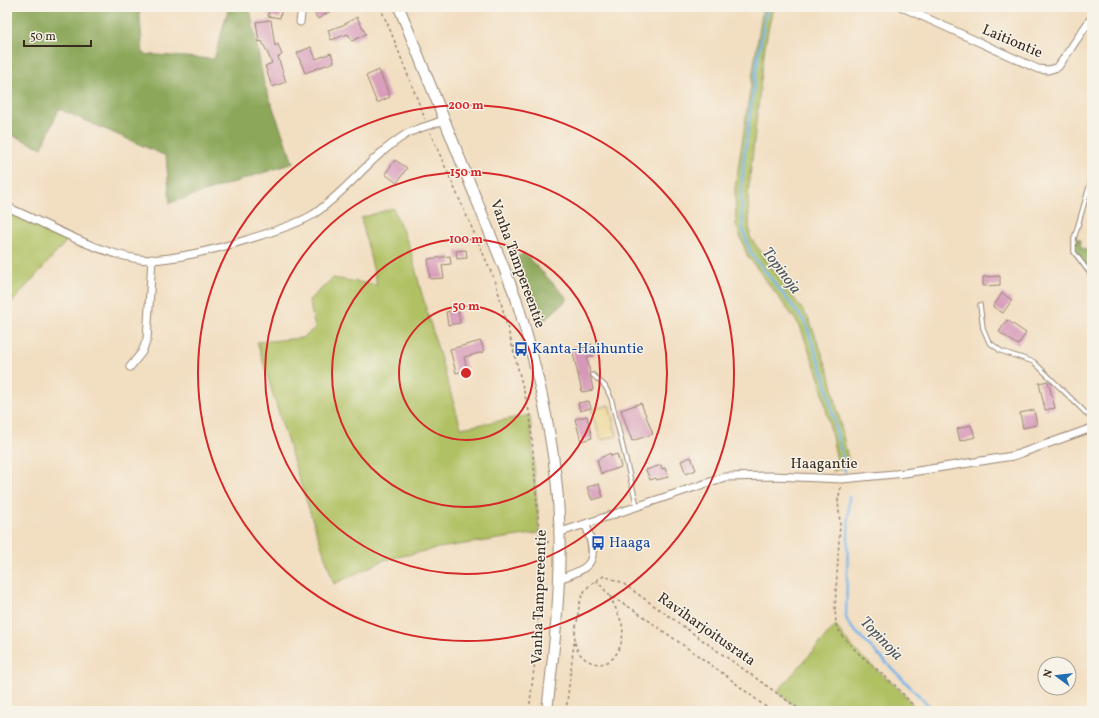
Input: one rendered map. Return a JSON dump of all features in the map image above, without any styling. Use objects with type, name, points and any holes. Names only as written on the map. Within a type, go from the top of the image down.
[{"type":"main road","name":"Vanha Tampereentie","points":[[398,7],[516,298],[530,342],[543,399],[556,479],[559,579],[547,711]]},
{"type":"street","points":[[300,22],[302,7]]},
{"type":"street","name":"Laitiontie","points":[[902,7],[1038,68],[1048,70],[1058,67],[1092,17]]},
{"type":"street","points":[[7,207],[93,246],[139,259],[152,259],[226,246],[274,231],[312,215],[348,187],[378,155],[406,134],[444,120]]},
{"type":"street","points":[[130,367],[142,352],[147,339],[152,259]]},
{"type":"street","name":"Haagantie","points":[[558,537],[637,506],[725,477],[773,476],[842,480],[905,473],[1013,456],[1092,428]]},
{"type":"street","points":[[559,579],[580,571],[588,566],[592,557],[592,548],[586,525]]},
{"type":"lane","points":[[1092,178],[1074,239],[1074,252],[1092,276]]},
{"type":"lane","points":[[980,305],[983,328],[988,342],[1001,351],[1034,362],[1092,418]]},
{"type":"lane","points":[[593,375],[605,386],[611,398],[637,506]]},
{"type":"path","points":[[380,7],[428,126],[496,283],[530,415],[540,542],[540,582],[537,642],[529,711]]},
{"type":"path","points":[[513,347],[520,345],[521,349]]},
{"type":"path","points":[[842,480],[838,500],[840,524],[835,608],[836,625],[843,637],[857,652],[897,687],[918,711]]},
{"type":"path","points":[[540,542],[558,537]]},
{"type":"path","name":"Raviharjoitusrata","points":[[771,711],[719,671],[634,610],[610,596],[596,580],[604,576],[622,582],[802,711]]},
{"type":"path","points":[[566,711],[579,599],[587,586],[596,580]]},
{"type":"path","name":"Raviharjoitusrata","points":[[575,642],[580,655],[591,663],[605,663],[617,654],[622,639],[622,625],[610,596]]},
{"type":"green space","points":[[7,7],[139,7],[143,54],[214,59],[228,10],[250,9],[264,83],[293,163],[170,203],[166,156],[59,109],[42,148],[7,133]]},
{"type":"green space","points":[[763,7],[773,7],[765,45],[748,194],[750,237],[809,319],[830,375],[849,464],[832,472],[837,460],[820,381],[800,326],[747,255],[736,225],[735,189]]},
{"type":"green space","points":[[393,208],[410,248],[461,428],[530,415],[539,533],[438,548],[385,560],[334,584],[298,476],[257,342],[302,338],[315,328],[309,300],[333,278],[377,285],[361,218]]},
{"type":"green space","points":[[7,211],[71,236],[7,308]]},
{"type":"green space","points":[[1074,239],[1080,239],[1081,248],[1092,250],[1092,275],[1074,252]]},
{"type":"green space","points":[[524,253],[568,299],[540,324],[517,257]]},
{"type":"green space","points":[[836,625],[855,650],[898,689],[918,711],[802,711],[777,692]]},
{"type":"sand","points":[[609,405],[617,436],[601,440],[591,410]]},
{"type":"building","points":[[270,7],[282,7],[280,18],[268,16]]},
{"type":"building","points":[[322,7],[337,7],[318,19],[314,13]]},
{"type":"building","points":[[357,17],[366,34],[352,41],[348,34],[331,40],[328,30],[343,25]]},
{"type":"building","points":[[271,20],[275,46],[278,44],[282,55],[278,57],[286,82],[272,87],[265,66],[272,63],[262,41],[259,42],[256,22]]},
{"type":"building","points":[[311,47],[316,59],[331,53],[334,62],[305,73],[297,53]]},
{"type":"building","points":[[379,70],[390,97],[377,103],[366,76]]},
{"type":"building","points":[[395,160],[407,168],[397,183],[385,174]]},
{"type":"building","points":[[466,250],[467,258],[457,259],[456,251]]},
{"type":"building","points":[[450,256],[451,264],[442,265],[444,278],[430,279],[428,259]]},
{"type":"building","points":[[1000,276],[1000,285],[983,286],[983,277]]},
{"type":"building","points":[[1002,293],[1012,300],[1003,313],[993,307]]},
{"type":"building","points":[[458,310],[460,323],[448,325],[446,312]]},
{"type":"building","points":[[1007,320],[1026,333],[1018,345],[999,332]]},
{"type":"building","points":[[481,341],[484,352],[464,357],[467,370],[456,373],[450,349]]},
{"type":"building","points":[[592,344],[595,355],[587,357],[593,390],[582,392],[572,349]]},
{"type":"building","points":[[1048,381],[1055,408],[1045,410],[1039,383]]},
{"type":"building","points":[[589,401],[591,408],[580,411],[578,403]]},
{"type":"building","points":[[641,403],[653,434],[632,441],[621,410]]},
{"type":"building","points":[[1034,410],[1037,425],[1023,428],[1020,413]]},
{"type":"building","points":[[587,416],[592,438],[581,441],[575,419]]},
{"type":"building","points":[[971,425],[975,437],[960,441],[957,429]]},
{"type":"building","points":[[610,453],[611,456],[617,454],[621,467],[601,474],[597,460]]},
{"type":"building","points":[[691,457],[696,470],[686,474],[681,461]]},
{"type":"building","points":[[661,465],[662,469],[665,468],[668,477],[650,480],[646,470]]},
{"type":"building","points":[[599,484],[603,497],[592,500],[587,487]]},
{"type":"waterway","name":"Topinoja","points":[[767,7],[758,57],[744,157],[741,195],[743,230],[751,253],[805,322],[825,378],[845,471]]},
{"type":"waterway","name":"Topinoja","points":[[849,497],[846,618],[850,626],[934,711]]},
{"type":"place","name":"Kanta-Haihuntie","points":[[521,349]]},
{"type":"place","name":"Haaga","points":[[598,543]]}]
